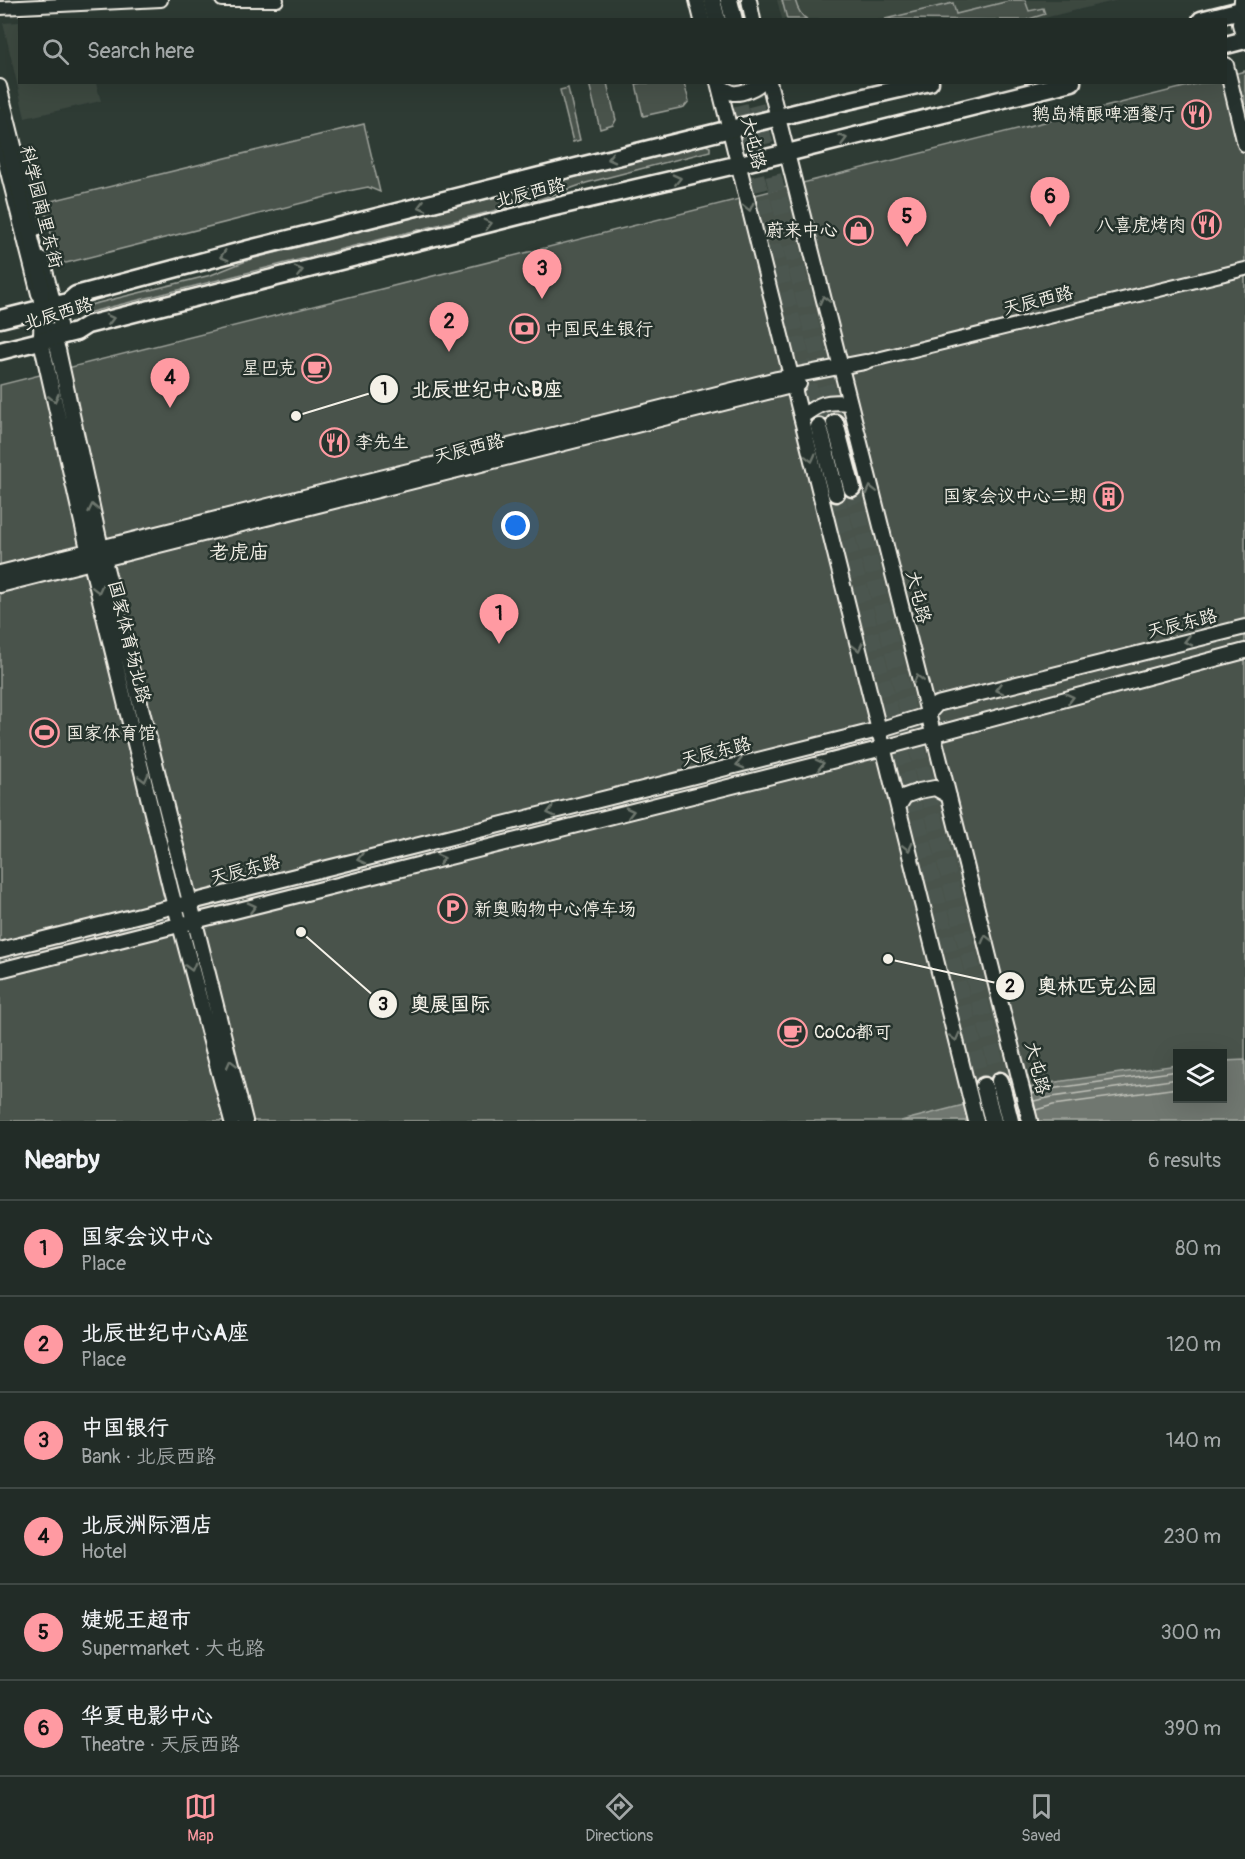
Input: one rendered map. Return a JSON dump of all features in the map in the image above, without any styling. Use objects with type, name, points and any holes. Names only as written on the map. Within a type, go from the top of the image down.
[{"type":"main road","points":[[712,0],[716,18]]},
{"type":"main road","points":[[729,0],[734,18]]},
{"type":"main road","points":[[1212,18],[1242,6]]},
{"type":"main road","points":[[1227,45],[1244,40]]},
{"type":"main road","name":"北辰西路","points":[[0,319],[68,302],[76,295],[249,249],[922,84]]},
{"type":"main road","name":"北辰西路","points":[[0,351],[76,332],[87,325],[98,322],[546,209],[787,153],[1064,84]]},
{"type":"main road","points":[[827,425],[844,490]]},
{"type":"main road","name":"大屯路","points":[[984,1086],[993,1121]]},
{"type":"main road","name":"大屯路","points":[[984,1086],[1010,1121]]},
{"type":"street","points":[[0,8],[161,0]]},
{"type":"street","points":[[222,0],[277,0]]},
{"type":"street","points":[[697,0],[702,18]]},
{"type":"street","points":[[749,0],[753,18]]},
{"type":"street","points":[[1242,6],[1239,24],[1244,40]]},
{"type":"street","points":[[1227,69],[1245,144]]},
{"type":"street","points":[[718,84],[732,93],[745,91],[760,84]]},
{"type":"street","name":"大屯路","points":[[718,84],[898,807],[984,1086],[976,1121]]},
{"type":"street","name":"大屯路","points":[[769,84],[1030,1121]]},
{"type":"street","points":[[0,86],[2,113]]},
{"type":"street","name":"科学园南里东街","points":[[2,113],[42,289],[49,307]]},
{"type":"street","points":[[0,144],[49,307]]},
{"type":"street","name":"天辰西路","points":[[0,585],[96,555],[1245,269]]},
{"type":"street","name":"国家体育场北路","points":[[49,307],[52,339],[96,555],[175,906],[232,1121]]},
{"type":"street","points":[[801,417],[818,405],[833,401],[849,403]]},
{"type":"street","name":"国家体育场北路","points":[[96,555],[115,566],[193,885],[191,902],[195,921],[245,1121]]},
{"type":"street","name":"天辰西路","points":[[0,573],[96,555]]},
{"type":"street","name":"天辰东路","points":[[175,906],[878,730],[927,715],[937,704],[1245,627]]},
{"type":"street","name":"天辰东路","points":[[180,925],[883,748],[1245,651]]},
{"type":"street","points":[[898,807],[905,796],[919,791],[934,788],[949,796]]},
{"type":"street","points":[[0,950],[175,906]]},
{"type":"street","points":[[0,970],[180,925]]},
{"type":"shaded area","points":[[777,0],[1118,0],[1044,18],[782,18]]},
{"type":"shaded area","points":[[782,0],[795,0],[805,18],[787,18]]},
{"type":"shaded area","points":[[1013,0],[1025,0],[1029,11],[1043,8],[1045,14],[1032,18],[889,18],[953,3],[956,14]]},
{"type":"shaded area","points":[[18,22],[18,84],[96,84],[101,101],[25,118],[3,23]]},
{"type":"shaded area","points":[[1245,71],[1245,1121],[0,1121],[0,385],[1196,84],[1227,84],[1227,76]]},
{"type":"shaded area","points":[[589,84],[607,84],[616,120],[613,125],[600,129]]},
{"type":"shaded area","points":[[636,84],[684,84],[689,101],[684,107],[643,116]]},
{"type":"shaded area","points":[[568,88],[580,140],[573,142],[560,90]]},
{"type":"shaded area","points":[[364,124],[380,192],[368,187],[353,190],[66,263],[58,261],[43,203]]},
{"type":"shaded area","points":[[706,145],[710,147],[710,151],[586,183],[541,199],[87,313],[84,311],[86,306],[211,275],[251,259]]},
{"type":"water","points":[[1245,1060],[1245,1121],[901,1121],[1049,1083],[1173,1066],[1173,1103],[1227,1103],[1227,1061]]},
{"type":"tunnel","points":[[733,84],[819,427]]},
{"type":"tunnel","points":[[750,84],[835,423]]},
{"type":"tunnel","points":[[852,488],[1000,1081]]},
{"type":"tunnel","points":[[836,493],[984,1086]]},
{"type":"place","name":"鹅岛精酿啤酒餐厅","points":[[1197,114]]},
{"type":"place","name":"八喜虎烤肉","points":[[1207,225]]},
{"type":"place","name":"华夏电影中心","points":[[1050,227]]},
{"type":"place","name":"蔚来中心","points":[[859,230]]},
{"type":"place","name":"婕妮王超市","points":[[907,247]]},
{"type":"place","name":"中国银行","points":[[542,299]]},
{"type":"place","name":"中国民生银行","points":[[524,329]]},
{"type":"place","name":"北辰世纪中心A座","points":[[449,352]]},
{"type":"place","name":"星巴克","points":[[317,368]]},
{"type":"place","name":"北辰洲际酒店","points":[[170,408]]},
{"type":"place","name":"北辰世纪中心B座","points":[[296,416]]},
{"type":"place","name":"李先生","points":[[334,442]]},
{"type":"place","name":"国家会议中心二期","points":[[1108,496]]},
{"type":"place","name":"国家会议中心","points":[[499,644]]},
{"type":"place","name":"国家体育馆","points":[[45,733]]},
{"type":"place","name":"新奥购物中心停车场","points":[[453,909]]},
{"type":"place","name":"奥展国际","points":[[301,932]]},
{"type":"place","name":"奥林匹克公园","points":[[888,959]]},
{"type":"place","name":"CoCo都可","points":[[793,1032]]},
{"type":"district","name":"老虎庙","points":[[239,552]]}]
